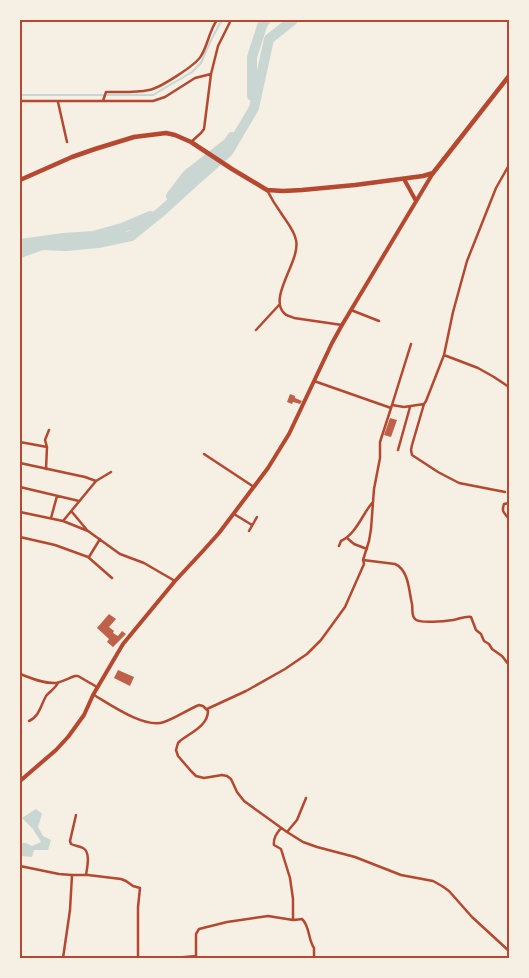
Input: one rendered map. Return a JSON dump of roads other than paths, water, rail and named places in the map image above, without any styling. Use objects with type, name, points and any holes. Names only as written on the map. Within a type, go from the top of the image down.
[{"type":"main road","points":[[20,780],[56,750],[68,737],[84,714],[123,644],[175,581],[219,533],[254,487],[290,434],[332,343],[416,201],[434,173],[509,76]]},
{"type":"main road","points":[[20,180],[61,162],[134,138],[166,133],[176,135],[191,142],[267,190],[302,190],[404,179],[434,173]]},
{"type":"main road","points":[[404,179],[416,201]]},
{"type":"street","points":[[103,100],[105,93],[152,90],[182,72],[200,58],[217,20]]},
{"type":"street","points":[[191,142],[204,129],[211,74],[218,46],[231,20]]},
{"type":"street","points":[[20,101],[153,101],[165,97],[195,78],[211,74]]},
{"type":"street","points":[[58,102],[67,142]]},
{"type":"street","points":[[505,492],[459,483],[412,455],[410,450],[424,404],[444,354],[467,261],[496,188],[509,165]]},
{"type":"street","points":[[256,330],[279,305],[281,291],[293,263],[297,246],[294,234],[267,190]]},
{"type":"street","points":[[279,305],[287,315],[342,325]]},
{"type":"street","points":[[351,310],[379,321]]},
{"type":"street","points":[[207,709],[246,691],[307,654],[322,640],[345,607],[364,564],[363,560],[371,530],[372,504],[380,458],[380,442],[411,344]]},
{"type":"street","points":[[444,354],[478,368],[509,387]]},
{"type":"street","points":[[314,381],[391,406],[410,407],[424,404]]},
{"type":"street","points":[[398,450],[410,407]]},
{"type":"street","points":[[46,469],[47,447],[45,440],[49,430]]},
{"type":"street","points":[[20,442],[47,447]]},
{"type":"street","points":[[204,454],[254,487]]},
{"type":"street","points":[[20,464],[85,477],[96,481]]},
{"type":"street","points":[[63,521],[96,481],[111,472]]},
{"type":"street","points":[[20,487],[80,501]]},
{"type":"street","points":[[51,518],[57,496]]},
{"type":"street","points":[[509,503],[504,504],[503,508],[504,514],[509,519]]},
{"type":"street","points":[[339,546],[341,541],[347,538],[372,504]]},
{"type":"street","points":[[20,512],[63,521],[88,532],[120,554],[144,563],[175,581]]},
{"type":"street","points":[[72,512],[88,532]]},
{"type":"street","points":[[234,514],[252,525]]},
{"type":"street","points":[[249,531],[257,517]]},
{"type":"street","points":[[20,537],[55,545],[88,557],[103,568],[112,578]]},
{"type":"street","points":[[347,538],[354,544],[367,549]]},
{"type":"street","points":[[88,557],[100,539]]},
{"type":"street","points":[[363,560],[399,565],[409,586],[412,612],[415,620],[428,622],[471,617],[476,630],[481,634],[484,641],[502,656],[509,665]]},
{"type":"street","points":[[20,674],[42,681],[58,683],[75,676],[82,677],[98,687]]},
{"type":"street","points":[[29,721],[34,718],[46,696],[58,683]]},
{"type":"street","points":[[93,695],[150,724],[164,722],[199,705],[203,706],[207,709],[208,716],[205,721],[178,743],[176,750],[178,756],[191,771],[200,778],[227,776],[244,801],[303,842],[355,857],[401,875],[433,881],[442,886],[509,951]]},
{"type":"street","points":[[287,832],[297,820],[306,798]]},
{"type":"street","points":[[76,815],[70,841],[71,844],[87,851],[86,875]]},
{"type":"street","points":[[281,828],[274,838],[274,845],[281,850],[290,878],[293,920]]},
{"type":"street","points":[[20,866],[72,875],[124,880],[132,886],[140,888],[138,958]]},
{"type":"street","points":[[63,958],[70,910],[72,875]]},
{"type":"street","points":[[174,958],[196,956],[196,934],[199,929],[227,922],[268,916],[293,920],[302,919],[305,921],[311,945],[314,949],[314,958]]},
{"type":"waterway","points":[[20,95],[153,95],[192,72],[201,63],[222,20]]},
{"type":"waterway","points":[[252,96],[252,57],[263,23],[266,20]]},
{"type":"waterway","points":[[20,253],[42,245],[66,246],[98,243],[131,236],[162,211],[228,152],[254,108],[269,39],[293,20]]},
{"type":"waterway","points":[[171,196],[187,175],[228,143],[232,137]]},
{"type":"waterway","points":[[20,244],[93,236],[122,228],[150,216]]}]
